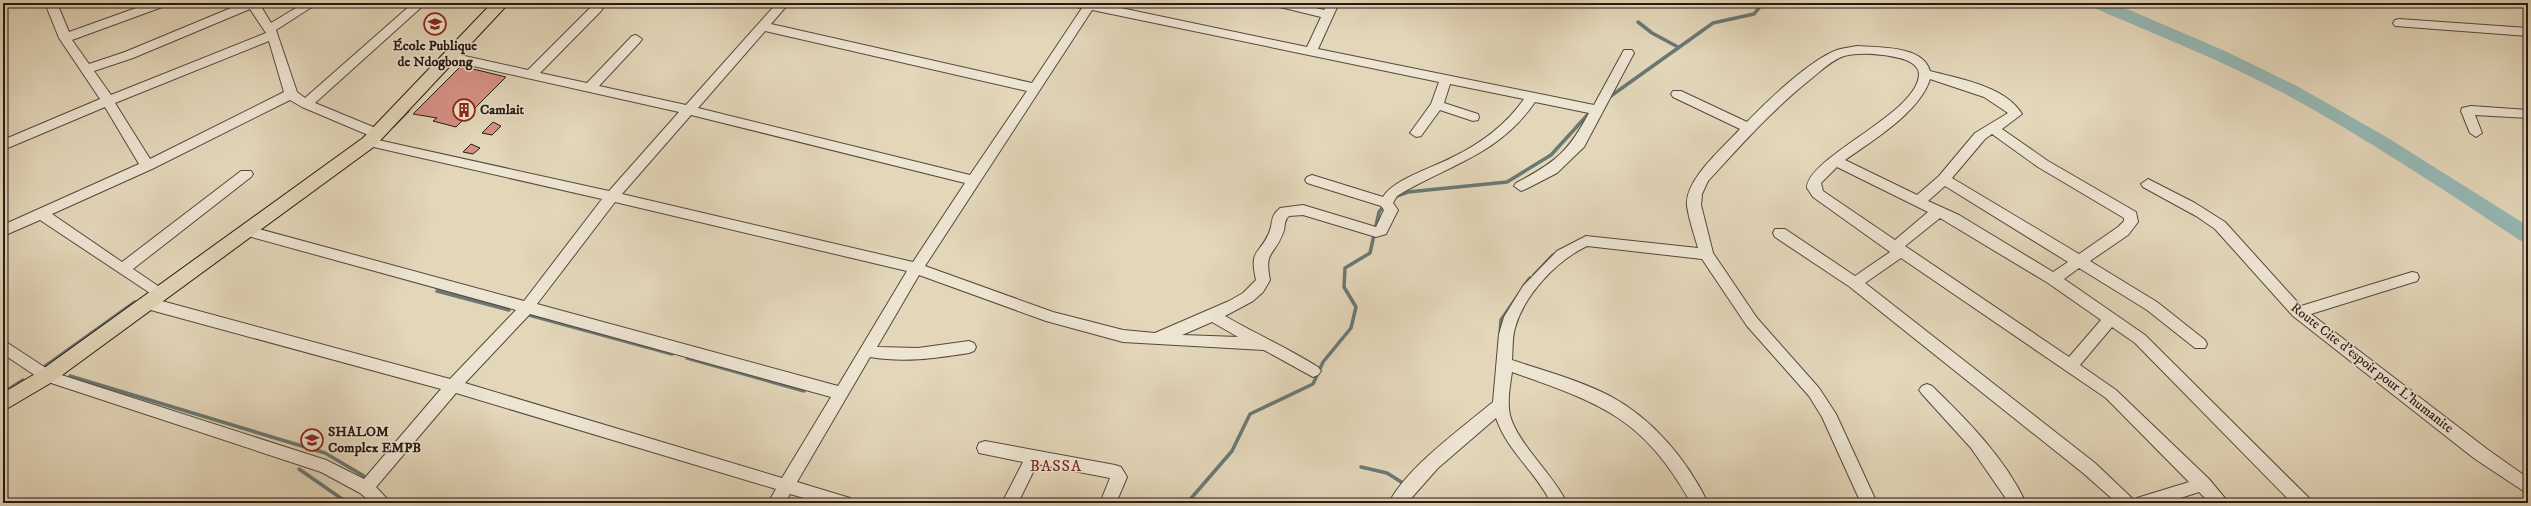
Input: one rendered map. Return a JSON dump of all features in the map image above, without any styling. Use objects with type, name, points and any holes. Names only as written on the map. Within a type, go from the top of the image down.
[{"type":"main road","points":[[3,403],[47,376],[373,138],[501,3]]},
{"type":"street","points":[[51,3],[64,38],[108,101],[147,166]]},
{"type":"street","points":[[64,38],[161,3]]},
{"type":"street","points":[[85,69],[129,55],[252,3],[271,32],[291,94],[306,104],[373,138],[916,268],[1051,317],[1123,336],[1152,339],[1253,342],[1278,349]]},
{"type":"street","points":[[3,145],[271,32],[312,3]]},
{"type":"street","points":[[306,104],[420,3]]},
{"type":"street","points":[[366,488],[453,386],[528,307],[612,196],[690,110],[783,3]]},
{"type":"street","points":[[1074,3],[1090,5],[1596,110]]},
{"type":"street","points":[[1280,3],[1328,15]]},
{"type":"street","points":[[1311,52],[1333,3]]},
{"type":"street","points":[[776,503],[916,268],[1090,5]]},
{"type":"street","points":[[530,76],[597,8]]},
{"type":"street","points":[[2399,23],[2528,32]]},
{"type":"street","points":[[762,26],[1034,88]]},
{"type":"street","points":[[589,89],[636,39]]},
{"type":"street","points":[[1869,503],[1828,414],[1814,392],[1752,322],[1706,254],[1695,216],[1695,194],[1704,178],[1773,103],[1828,59],[1841,53],[1881,51],[1901,54],[1915,60],[1923,67],[1925,74],[1920,91],[1882,127],[1835,162],[1814,182],[1814,188],[1818,194],[1897,250],[2071,366],[2129,410],[2221,503]]},
{"type":"street","points":[[1521,186],[1544,176],[1559,165],[1585,136],[1596,110],[1628,53]]},
{"type":"street","points":[[451,57],[530,76],[690,110],[974,181]]},
{"type":"street","points":[[1919,201],[1944,179],[1974,141],[1992,128],[2016,116],[2016,113],[1993,96],[1975,88],[1925,74]]},
{"type":"street","points":[[1416,133],[1437,105],[1446,79]]},
{"type":"street","points":[[3,232],[147,166],[291,94]]},
{"type":"street","points":[[1677,94],[1750,128]]},
{"type":"street","points":[[1386,203],[1392,193],[1402,187],[1491,142],[1521,114],[1532,97]]},
{"type":"street","points":[[1437,105],[1473,116]]},
{"type":"street","points":[[2476,133],[2466,111],[2528,114]]},
{"type":"street","points":[[1992,128],[2043,164],[2125,211],[2130,216],[2131,222],[2123,231],[2081,262],[2054,279]]},
{"type":"street","points":[[1835,162],[1939,211],[2054,279],[2110,319],[2157,354],[2303,503]]},
{"type":"street","points":[[123,269],[246,174]]},
{"type":"street","points":[[1944,179],[2166,315],[2200,344]]},
{"type":"street","points":[[1152,339],[1213,316],[1257,291],[1262,286],[1260,261],[1279,230],[1278,218],[1285,211],[1303,210],[1379,232],[1391,210],[1386,203],[1312,180]]},
{"type":"street","name":"Route Cite d'espoir pour L'humanite","points":[[2148,184],[2216,223],[2228,233],[2273,288],[2298,312],[2481,454],[2528,487]]},
{"type":"street","points":[[1855,283],[1897,250],[1939,211]]},
{"type":"street","points":[[42,214],[123,269],[152,298],[844,503]]},
{"type":"street","points":[[248,230],[841,393]]},
{"type":"street","points":[[1780,233],[1855,283],[2089,468],[2128,503]]},
{"type":"street","points":[[1559,503],[1540,471],[1507,428],[1500,406],[1506,363],[1507,330],[1511,318],[1548,265],[1573,246],[1586,241],[1603,241],[1706,254]]},
{"type":"street","points":[[2298,312],[2412,277]]},
{"type":"street","points":[[1213,316],[1260,342],[1278,349],[1313,371]]},
{"type":"street","points":[[2071,366],[2110,319]]},
{"type":"street","points":[[3,346],[47,376],[313,461],[366,488],[382,503]]},
{"type":"street","points":[[867,351],[892,356],[919,356],[969,347]]},
{"type":"street","points":[[1506,363],[1617,407],[1643,428],[1672,461],[1700,503]]},
{"type":"street","points":[[1927,390],[1967,430],[1998,470],[2018,503]]},
{"type":"street","points":[[1397,503],[1411,485],[1469,430],[1500,406]]},
{"type":"street","points":[[985,448],[1119,474],[1108,503]]},
{"type":"street","points":[[1010,503],[1033,457]]},
{"type":"street","points":[[2143,503],[2203,484]]},
{"type":"building","name":"Camlait","points":[[461,66],[506,77],[456,127],[433,121],[437,118],[413,114]]},
{"type":"building","points":[[493,122],[501,126],[492,135],[482,133]]},
{"type":"building","points":[[471,144],[480,148],[473,154],[463,152]]},
{"type":"waterway","points":[[1608,98],[1713,23],[1754,14],[1763,3]]},
{"type":"waterway","points":[[2098,3],[2219,55],[2291,90],[2381,142],[2528,236]]},
{"type":"waterway","points":[[1638,22],[1652,33],[1678,47]]},
{"type":"waterway","points":[[393,126],[408,111]]},
{"type":"waterway","points":[[1394,197],[1408,192],[1507,182],[1551,155],[1591,111]]},
{"type":"waterway","points":[[1187,503],[1232,451],[1250,414],[1313,384],[1323,362],[1351,328],[1356,307],[1344,287],[1345,268],[1370,253],[1379,212],[1385,204]]},
{"type":"waterway","points":[[1534,275],[1553,255]]},
{"type":"waterway","points":[[1523,287],[1530,278]]},
{"type":"waterway","points":[[437,291],[509,310]]},
{"type":"waterway","points":[[1499,348],[1501,320],[1519,294]]},
{"type":"waterway","points":[[44,367],[135,302]]},
{"type":"waterway","points":[[529,315],[672,354]]},
{"type":"waterway","points":[[687,358],[804,391]]},
{"type":"waterway","points":[[70,376],[325,453],[364,476]]},
{"type":"waterway","points":[[3,393],[23,380]]},
{"type":"waterway","points":[[1361,467],[1387,473],[1406,485]]},
{"type":"waterway","points":[[299,469],[345,501]]},
{"type":"place","name":"École Publique de Ndogbong","points":[[435,24]]},
{"type":"place","name":"Camlait","points":[[464,110]]},
{"type":"place","name":"SHALOM Complex EMPB","points":[[312,440]]},
{"type":"district","name":"BASSA","points":[[1056,466]]}]
